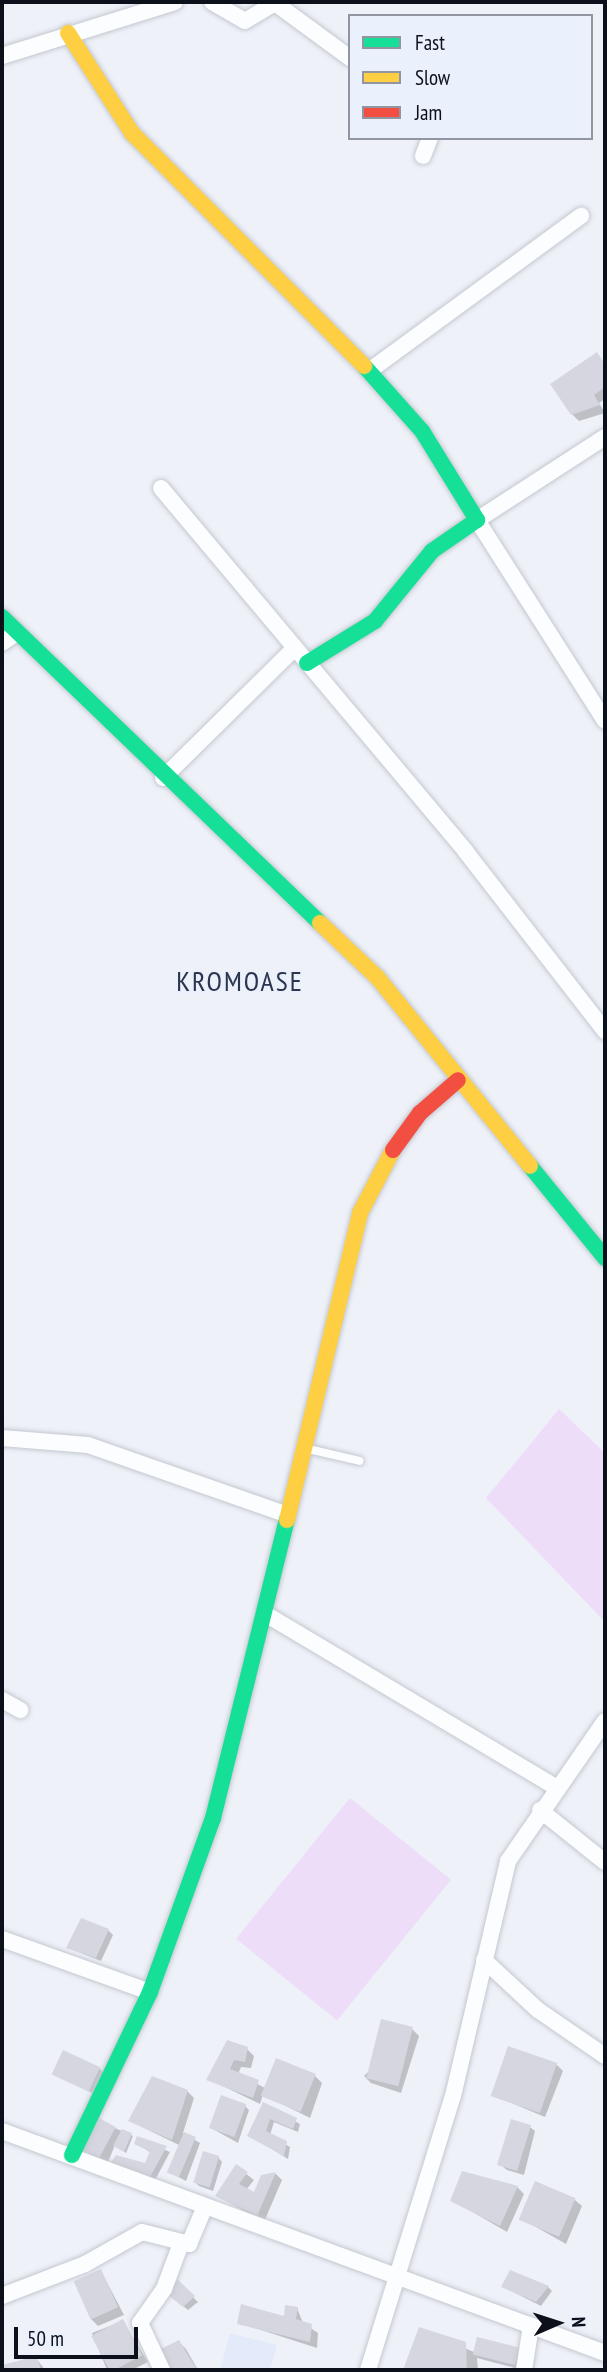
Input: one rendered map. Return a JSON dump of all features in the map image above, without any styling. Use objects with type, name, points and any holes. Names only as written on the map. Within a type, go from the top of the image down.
[{"type":"street","points":[[2,56],[68,33],[174,2]]},
{"type":"street","points":[[212,2],[245,21],[276,2],[348,56]]},
{"type":"street","points":[[68,33],[132,133],[369,371],[422,431],[605,721]]},
{"type":"street","points":[[423,156],[429,140]]},
{"type":"street","points":[[369,371],[581,216]]},
{"type":"street","points":[[307,663],[375,621],[432,551],[605,437]]},
{"type":"street","points":[[161,488],[458,841],[605,1031]]},
{"type":"street","points":[[2,617],[8,639],[163,778],[377,977],[605,1258]]},
{"type":"street","points":[[163,778],[294,649]]},
{"type":"street","points":[[72,2155],[150,1992],[213,1818],[267,1615],[360,1213],[390,1154],[421,1113],[458,1080]]},
{"type":"street","points":[[2,1438],[88,1445],[288,1515]]},
{"type":"street","points":[[267,1615],[555,1787]]},
{"type":"street","points":[[2,1700],[20,1710]]},
{"type":"street","points":[[368,2370],[398,2279],[485,1960],[508,1861],[555,1787],[605,1721]]},
{"type":"street","points":[[540,1810],[605,1862]]},
{"type":"street","points":[[2,1939],[150,1992]]},
{"type":"street","points":[[485,1960],[538,2010],[605,2056]]},
{"type":"street","points":[[2,2131],[72,2155],[204,2209],[605,2353]]},
{"type":"street","points":[[2,2296],[85,2264],[142,2232],[180,2246],[189,2244],[204,2209]]},
{"type":"street","points":[[162,2370],[140,2323],[164,2289],[180,2246]]},
{"type":"street","points":[[524,2370],[531,2326]]},
{"type":"lane","points":[[304,1448],[360,1461]]},
{"type":"shaded area","points":[[559,1409],[605,1453],[605,1622],[486,1498]]},
{"type":"shaded area","points":[[350,1798],[451,1880],[337,2020],[236,1939]]},
{"type":"shaded area","points":[[230,2333],[277,2345],[270,2370],[220,2370]]},
{"type":"building","points":[[597,352],[605,365],[605,387],[594,395],[600,405],[571,415],[550,384]]},
{"type":"building","points":[[81,1918],[109,1929],[96,1958],[66,1948]]},
{"type":"building","points":[[381,2019],[413,2027],[398,2086],[366,2078]]},
{"type":"building","points":[[227,2040],[248,2047],[245,2062],[234,2060],[230,2069],[259,2080],[253,2098],[206,2080]]},
{"type":"building","points":[[508,2046],[557,2063],[540,2113],[491,2096]]},
{"type":"building","points":[[63,2050],[100,2067],[89,2092],[52,2074]]},
{"type":"building","points":[[276,2058],[316,2074],[301,2112],[261,2096]]},
{"type":"building","points":[[152,2076],[188,2090],[172,2140],[128,2121]]},
{"type":"building","points":[[221,2095],[246,2104],[234,2137],[209,2128]]},
{"type":"building","points":[[263,2102],[297,2118],[293,2129],[270,2119],[266,2131],[287,2141],[284,2156],[247,2136]]},
{"type":"building","points":[[99,2118],[116,2127],[99,2159],[82,2150]]},
{"type":"building","points":[[511,2119],[531,2125],[517,2171],[497,2165]]},
{"type":"building","points":[[122,2129],[132,2133],[124,2152],[113,2146]]},
{"type":"building","points":[[184,2132],[196,2137],[179,2178],[167,2173]]},
{"type":"building","points":[[137,2136],[167,2146],[149,2179],[110,2164],[116,2155],[145,2163],[150,2151],[134,2144]]},
{"type":"building","points":[[203,2151],[219,2156],[210,2188],[193,2183]]},
{"type":"building","points":[[236,2164],[248,2172],[239,2184],[254,2192],[261,2175],[276,2172],[257,2216],[215,2196]]},
{"type":"building","points":[[462,2171],[518,2186],[500,2226],[450,2201]]},
{"type":"building","points":[[535,2181],[576,2198],[559,2237],[519,2220]]},
{"type":"building","points":[[101,2269],[118,2307],[91,2320],[74,2281]]},
{"type":"building","points":[[510,2270],[549,2286],[536,2302],[501,2287]]},
{"type":"building","points":[[178,2280],[195,2296],[183,2307],[163,2291]]},
{"type":"building","points":[[241,2304],[284,2316],[285,2305],[298,2307],[296,2319],[312,2324],[310,2342],[237,2324]]},
{"type":"building","points":[[123,2319],[142,2355],[109,2370],[91,2336]]},
{"type":"building","points":[[419,2327],[466,2342],[467,2370],[403,2370]]},
{"type":"building","points":[[477,2337],[520,2348],[515,2365],[473,2354]]},
{"type":"building","points":[[179,2340],[197,2370],[165,2370],[153,2353]]},
{"type":"building","points":[[37,2356],[41,2370],[2,2370],[2,2365]]},
{"type":"traffic: fast","points":[[307,663],[375,621],[432,551],[477,520],[422,431],[364,366]]},
{"type":"traffic: fast","points":[[2,617],[320,923]]},
{"type":"traffic: fast","points":[[530,1166],[605,1258]]},
{"type":"traffic: fast","points":[[72,2155],[150,1992],[213,1818],[287,1520]]},
{"type":"traffic: slow","points":[[68,33],[132,133],[364,366]]},
{"type":"traffic: slow","points":[[320,923],[377,977],[530,1166]]},
{"type":"traffic: slow","points":[[287,1520],[360,1213],[393,1150]]},
{"type":"traffic: jam","points":[[393,1150],[420,1113],[458,1080]]},
{"type":"district","name":"KROMOASE","points":[[240,981]]}]
